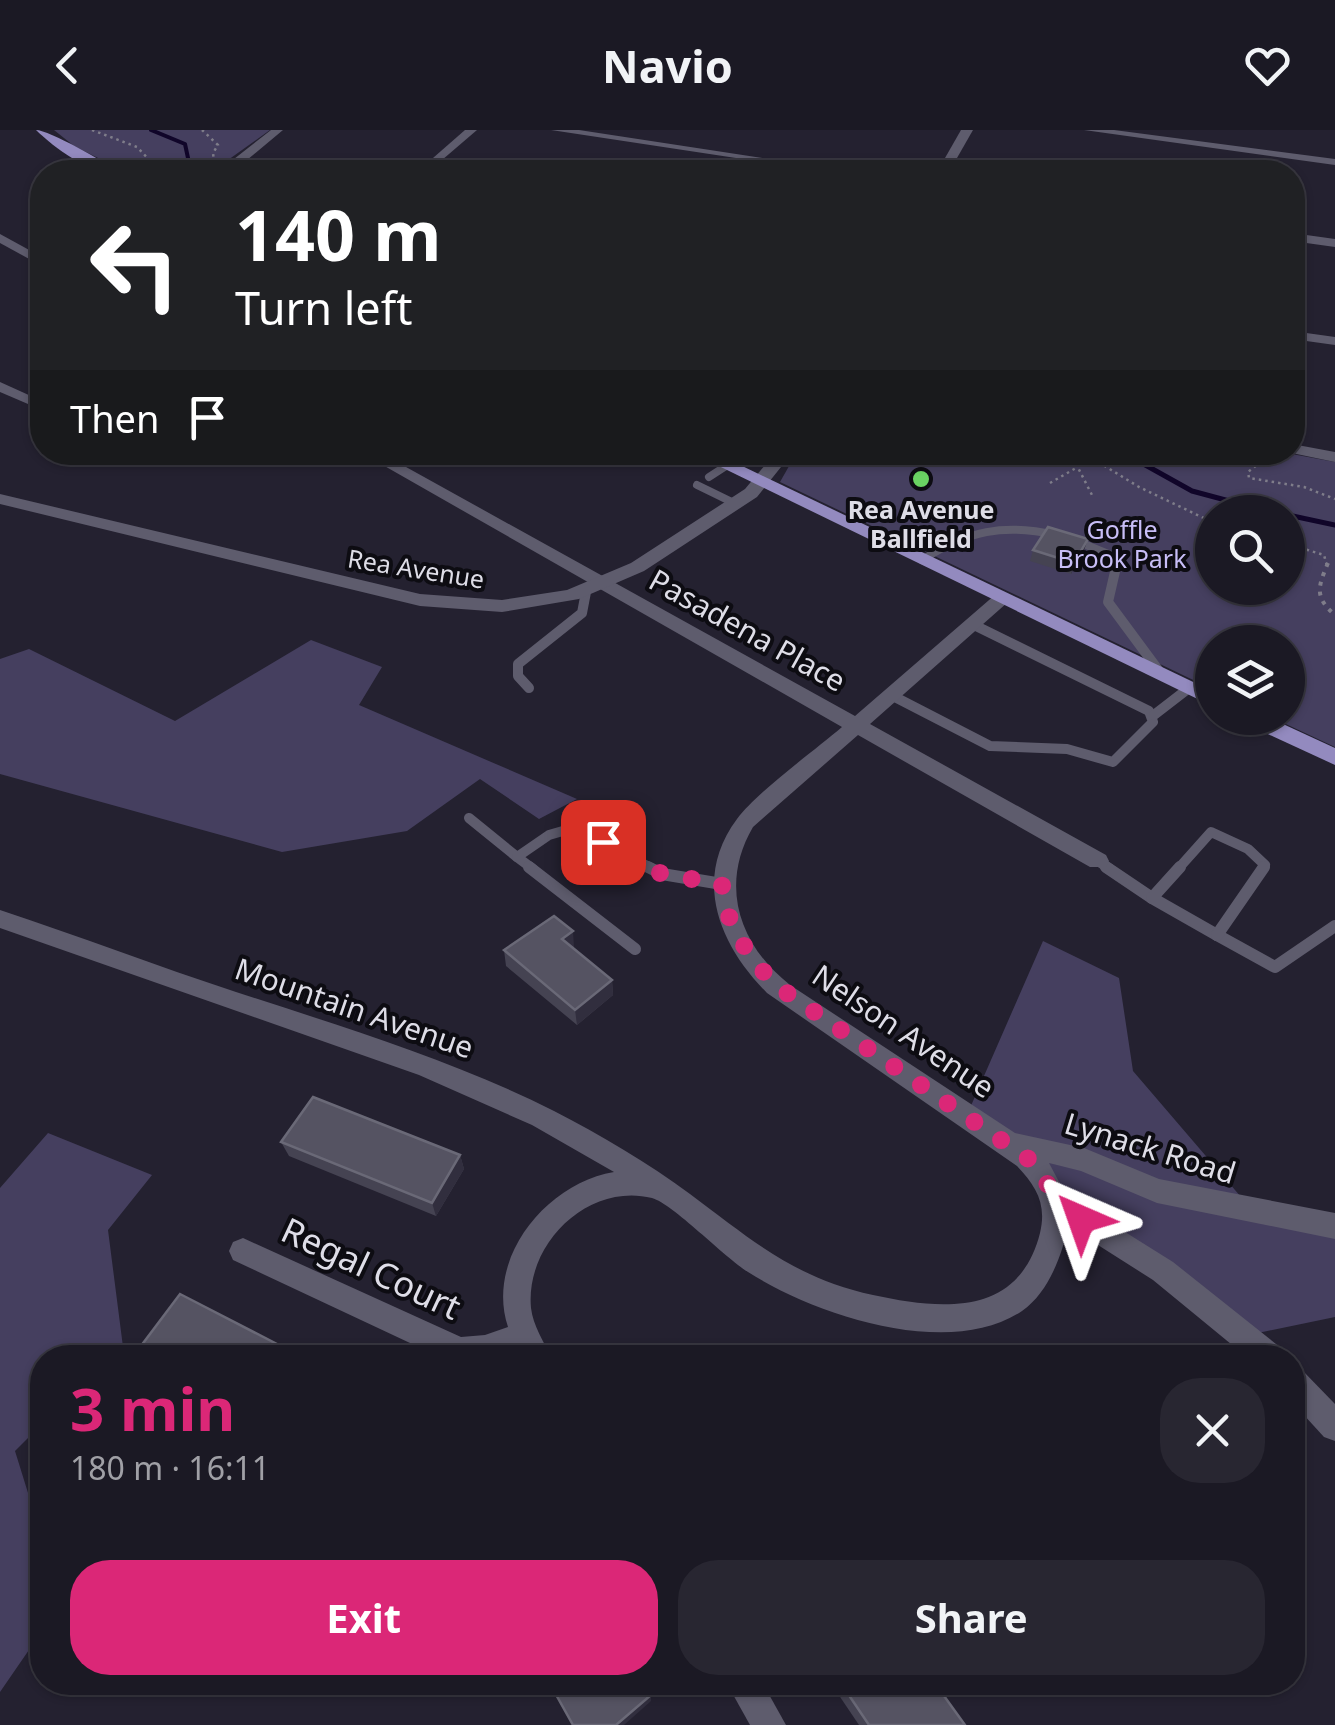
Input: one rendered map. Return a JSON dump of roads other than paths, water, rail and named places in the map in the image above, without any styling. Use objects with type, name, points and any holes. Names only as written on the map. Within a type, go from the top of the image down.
[{"type":"main road","points":[[42,130],[87,160]]},
{"type":"main road","points":[[711,465],[718,472],[765,484],[1195,691]]},
{"type":"main road","points":[[1288,735],[1335,757]]},
{"type":"street","points":[[239,160],[278,130]]},
{"type":"street","points":[[436,160],[472,130]]},
{"type":"street","points":[[556,130],[765,160]]},
{"type":"street","points":[[950,160],[967,130]]},
{"type":"street","points":[[1089,130],[1335,162]]},
{"type":"street","points":[[0,238],[30,255]]},
{"type":"street","points":[[1305,239],[1335,243]]},
{"type":"street","points":[[0,260],[30,248]]},
{"type":"street","points":[[1305,336],[1335,342]]},
{"type":"street","points":[[0,386],[30,400]]},
{"type":"street","points":[[1305,451],[1335,457]]},
{"type":"street","name":"Pasadena Place","points":[[389,465],[595,589],[856,726],[1098,861]]},
{"type":"street","name":"Rea Avenue","points":[[0,500],[312,576],[454,605],[519,606],[595,589],[635,572],[765,484],[777,465]]},
{"type":"street","points":[[722,884],[726,853],[746,822],[1002,598]]},
{"type":"street","name":"Nelson Avenue","points":[[722,884],[731,924],[745,950],[774,984],[1005,1142],[1045,1178],[1054,1202]]},
{"type":"street","name":"Mountain Avenue","points":[[0,919],[384,1050],[476,1086],[545,1119],[671,1195]]},
{"type":"street","name":"Lynack Road","points":[[1005,1142],[1084,1160],[1184,1198],[1335,1226]]},
{"type":"street","points":[[530,1345],[517,1304],[520,1276],[530,1250],[548,1224],[585,1190],[612,1183],[640,1184],[671,1195],[738,1250],[812,1292],[852,1306],[917,1317],[955,1318],[988,1312],[1016,1300],[1031,1286],[1053,1238],[1057,1217],[1054,1202]]},
{"type":"street","points":[[1054,1202],[1163,1271],[1256,1345]]},
{"type":"street","name":"Regal Court","points":[[243,1251],[447,1345]]},
{"type":"street","points":[[1305,1394],[1335,1426]]},
{"type":"street","points":[[750,1695],[769,1725]]},
{"type":"lane","points":[[697,486],[736,504]]},
{"type":"lane","points":[[922,560],[960,536],[1022,526],[1074,540],[1118,558],[1108,602],[1162,674]]},
{"type":"lane","points":[[529,688],[518,676],[518,664],[582,613],[595,589]]},
{"type":"lane","points":[[972,624],[1154,716]]},
{"type":"lane","points":[[891,695],[990,746],[1068,749],[1112,762],[1153,722],[1154,716],[1189,688]]},
{"type":"lane","points":[[469,818],[635,949]]},
{"type":"lane","points":[[518,857],[549,835],[573,828],[662,874],[722,884]]},
{"type":"lane","points":[[1152,898],[1211,832],[1248,849],[1265,865],[1217,935]]},
{"type":"lane","points":[[1098,861],[1152,898],[1275,967],[1335,926]]},
{"type":"waterway","points":[[151,130],[185,144],[188,160]]},
{"type":"waterway","points":[[1145,465],[1207,495]]},
{"type":"waterway","points":[[1305,519],[1335,525]]},
{"type":"place","name":"Rea Avenue Ballfield","points":[[921,479]]},
{"type":"park label","name":"Goffle Brook Park","points":[[1122,544]]}]
